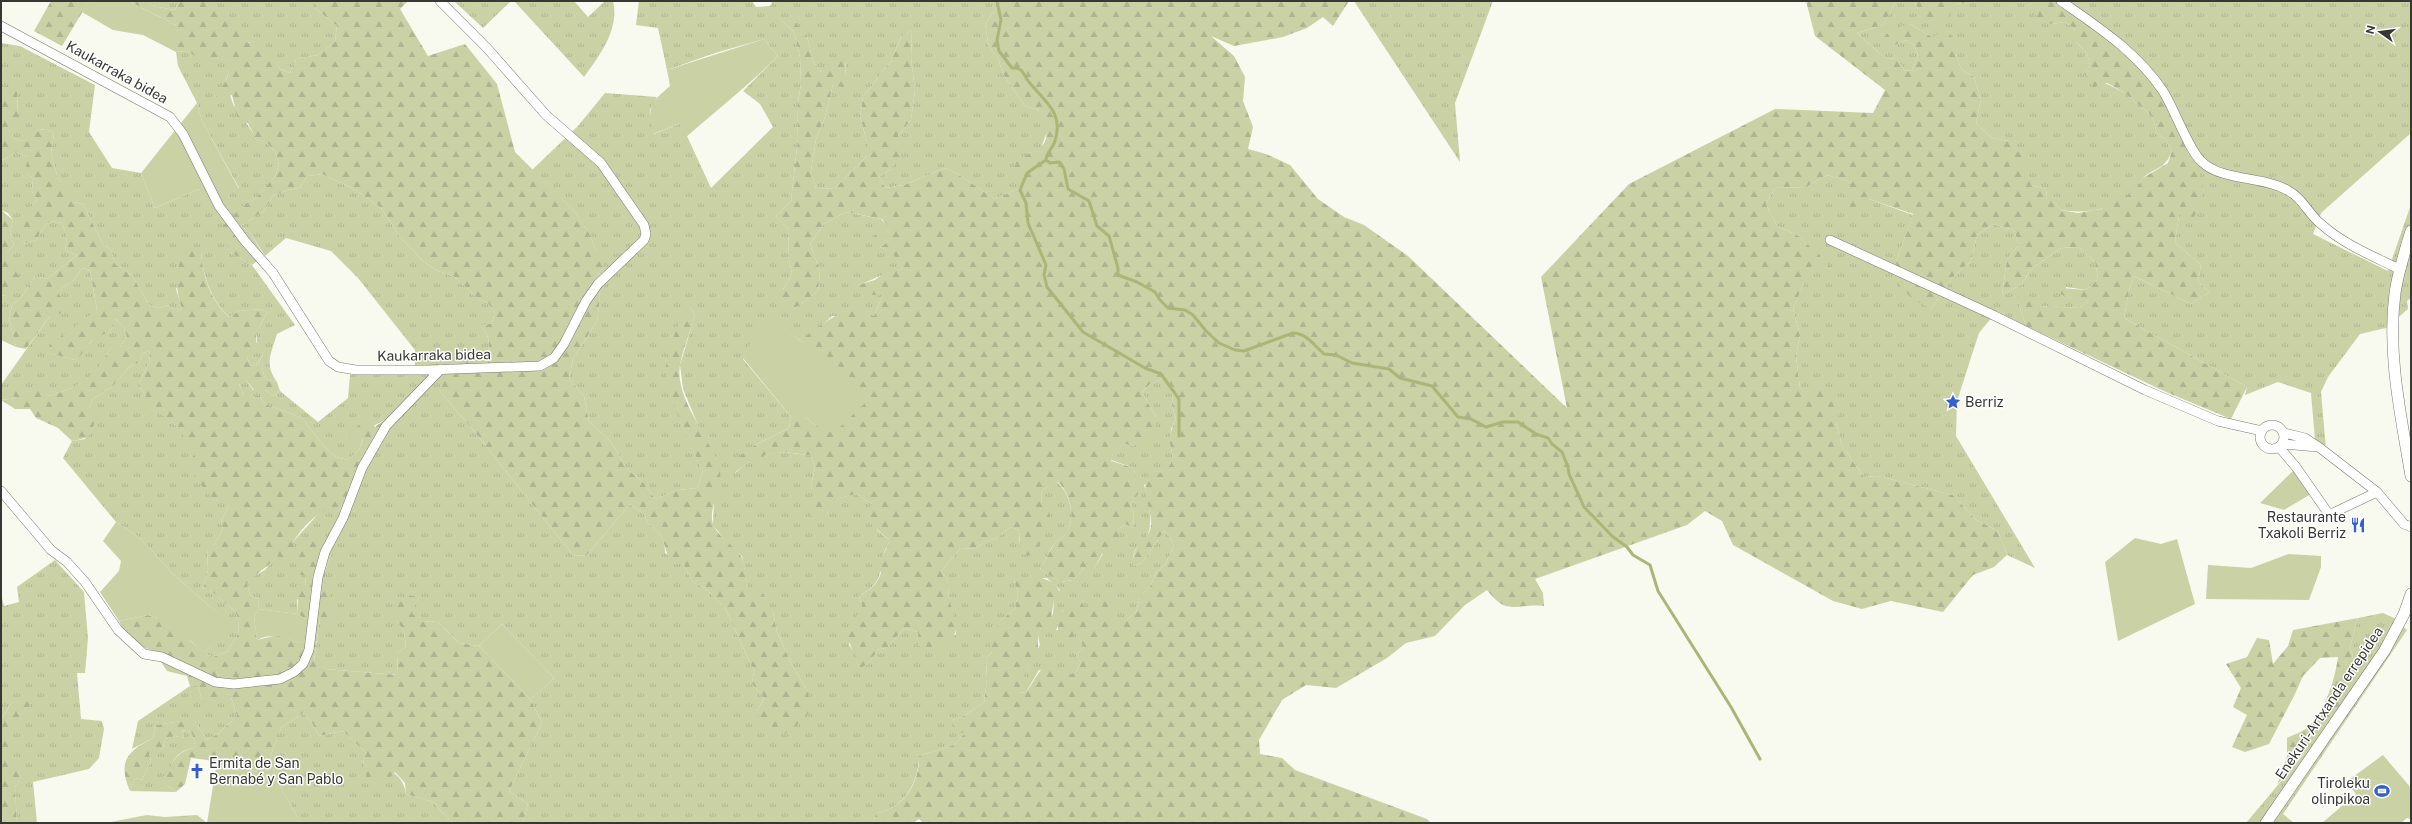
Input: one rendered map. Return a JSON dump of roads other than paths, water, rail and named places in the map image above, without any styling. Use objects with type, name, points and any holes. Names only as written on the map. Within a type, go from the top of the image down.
[{"type":"street","name":"Kaukarraka bidea","points":[[1,26],[170,117],[183,134],[219,206],[245,242],[273,273],[329,361],[338,367],[356,370],[441,370],[540,366],[554,358],[564,344],[586,301],[598,284],[644,240],[646,234],[644,226],[601,163],[577,140],[546,115],[487,48],[440,1]]},
{"type":"street","points":[[2061,1],[2122,44],[2163,90],[2201,162],[2218,172],[2259,180],[2287,190],[2303,202],[2320,224],[2340,238],[2400,269]]},
{"type":"street","points":[[2411,231],[2400,269],[2394,304],[2393,350],[2411,476]]},
{"type":"street","points":[[1830,240],[1977,308],[2145,390],[2218,421],[2262,431],[2272,425],[2279,427],[2284,433],[2305,438],[2377,492],[2404,524],[2411,527]]},
{"type":"street","points":[[1,491],[51,550],[67,562],[85,582],[118,630],[144,654],[162,657],[215,682],[234,684],[268,681],[294,672],[303,664],[309,650],[318,577],[325,552],[343,518],[362,468],[386,426],[441,370]]},
{"type":"street","points":[[2262,431],[2261,439],[2264,446],[2271,449],[2280,446],[2320,448]]},
{"type":"street","points":[[2280,446],[2284,433]]},
{"type":"street","points":[[2280,446],[2328,513],[2333,513],[2377,492]]},
{"type":"street","name":"Enekuri-Artxanda errepidea","points":[[2266,823],[2408,617],[2411,595]]},
{"type":"waterway","points":[[997,1],[1001,20],[997,40],[999,51],[1012,68],[1019,69],[1023,72],[1029,82],[1047,102],[1055,115],[1057,131],[1054,144],[1047,155],[1046,160],[1050,163],[1059,162],[1064,169],[1068,189],[1089,201],[1097,226],[1109,236],[1118,268],[1118,275],[1137,282],[1155,292],[1168,308],[1185,310],[1193,315],[1206,331],[1219,343],[1235,350],[1244,351],[1293,333],[1302,335],[1310,340],[1324,354],[1336,355],[1352,363],[1389,369],[1400,378],[1432,386],[1458,417],[1471,419],[1486,427],[1503,422],[1518,422],[1536,434],[1548,438],[1552,444],[1562,452],[1569,474],[1584,507],[1612,536],[1627,547],[1633,555],[1650,565],[1658,591],[1731,707],[1760,759]]},
{"type":"waterway","points":[[1046,160],[1027,173],[1020,190],[1026,203],[1028,223],[1046,265],[1044,275],[1047,287],[1083,332],[1145,368],[1161,374],[1179,399],[1179,436]]},
{"type":"place","name":"Berriz","points":[[1953,402]]},
{"type":"place","name":"Restaurante Txakoli Berriz","points":[[2358,525]]},
{"type":"place","name":"Ermita de San Bernabé y San Pablo","points":[[197,771]]},
{"type":"place","name":"Tiroleku olinpikoa","points":[[2382,791]]}]
